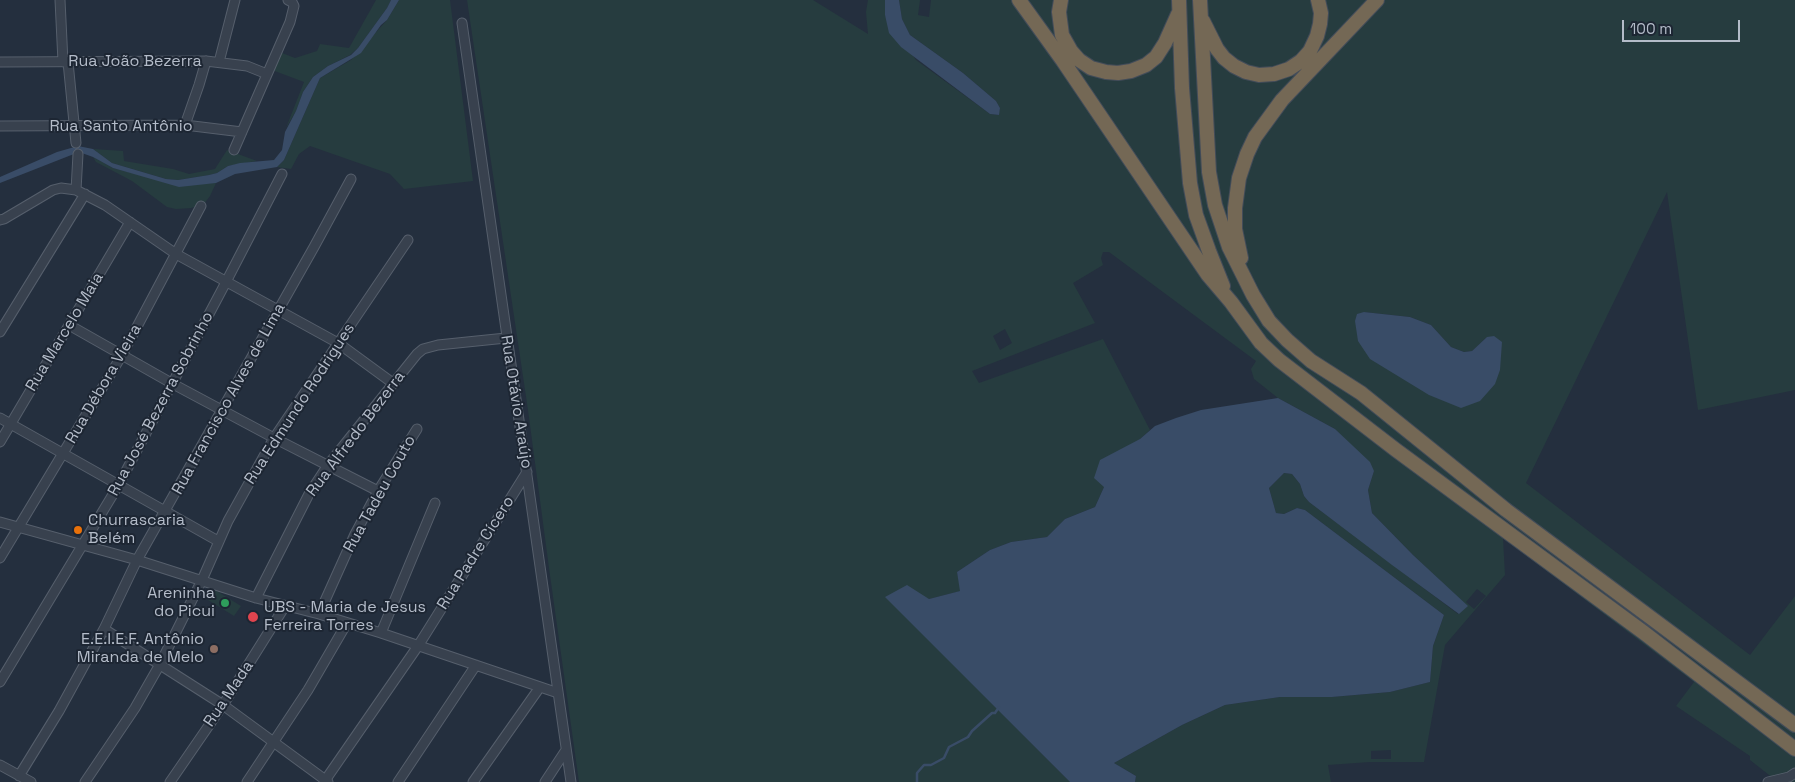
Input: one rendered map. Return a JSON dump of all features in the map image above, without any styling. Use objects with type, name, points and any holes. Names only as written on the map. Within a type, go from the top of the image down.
[{"type":"highway","points":[[1019,0],[1063,61],[1199,262],[1261,343],[1316,390],[1619,614],[1795,749]]},
{"type":"highway","points":[[1061,0],[1059,12],[1062,34],[1071,52],[1092,68],[1118,73],[1138,68],[1156,57],[1165,43],[1179,6]]},
{"type":"highway","points":[[1200,0],[1209,172],[1215,205],[1229,247],[1268,321],[1312,361],[1361,393],[1506,510],[1795,725]]},
{"type":"highway","points":[[1201,18],[1217,49],[1234,66],[1246,72],[1259,75],[1274,74],[1289,70],[1310,51],[1320,24],[1321,13],[1318,0]]},
{"type":"highway","points":[[1253,295],[1238,247],[1235,208],[1239,178],[1249,149],[1267,119],[1282,100],[1377,0]]},
{"type":"highway","points":[[1179,6],[1182,88],[1190,183],[1196,215],[1231,302],[1287,340]]},
{"type":"street","points":[[60,0],[76,144]]},
{"type":"street","points":[[219,62],[235,0]]},
{"type":"street","points":[[234,150],[290,22],[294,6],[290,1]]},
{"type":"street","name":"Rua Otávio Araújo","points":[[462,23],[570,782]]},
{"type":"street","points":[[184,126],[206,61]]},
{"type":"street","name":"Rua João Bezerra","points":[[0,62],[206,61],[247,66],[267,74]]},
{"type":"street","name":"Rua Santo Antônio","points":[[0,126],[184,126],[242,132]]},
{"type":"street","points":[[76,190],[78,154]]},
{"type":"street","name":"Rua José Bezerra Sobrinho","points":[[0,682],[118,486],[282,174]]},
{"type":"street","name":"Rua Francisco Alves de Lima","points":[[19,776],[59,711],[104,629],[137,560],[223,410],[351,179]]},
{"type":"street","points":[[1,222],[53,190],[61,188],[76,190],[105,205],[176,254],[338,343],[394,384]]},
{"type":"street","points":[[0,332],[85,194]]},
{"type":"street","name":"Rua Débora Vieira","points":[[0,558],[122,355],[201,206]]},
{"type":"street","name":"Rua Marcelo Maia","points":[[0,442],[130,222]]},
{"type":"street","name":"Rua Edmundo Rodrigues","points":[[85,782],[135,708],[160,666],[202,580],[218,541],[274,438],[408,240]]},
{"type":"street","points":[[69,325],[173,384],[378,491]]},
{"type":"street","name":"Rua Alfredo Bezerra","points":[[256,598],[309,494],[328,465],[410,362],[423,349],[506,338]]},
{"type":"street","points":[[0,418],[218,541]]},
{"type":"street","name":"Rua Tadeu Couto","points":[[319,614],[355,534],[378,491],[417,428]]},
{"type":"street","name":"Rua Padre Cícero","points":[[326,781],[418,646],[527,472]]},
{"type":"street","points":[[381,633],[435,503]]},
{"type":"street","points":[[0,522],[137,560],[256,598],[319,614],[558,693]]},
{"type":"street","name":"Rua Mada","points":[[170,782],[223,705],[285,606]]},
{"type":"street","points":[[247,782],[308,690],[346,623]]},
{"type":"street","points":[[104,629],[223,705],[326,781]]},
{"type":"street","points":[[398,782],[476,665]]},
{"type":"street","points":[[473,782],[540,687]]},
{"type":"street","points":[[545,782],[566,750]]},
{"type":"street","points":[[0,765],[31,782]]},
{"type":"street","points":[[1768,782],[1789,777],[1795,773]]},
{"type":"green space","points":[[376,0],[391,0],[358,48],[350,55],[328,66],[313,77],[303,92],[296,111],[286,128],[304,82],[272,70],[282,53],[295,58],[317,51],[320,44],[349,48]]},
{"type":"green space","points":[[399,0],[450,0],[473,181],[404,189],[390,174],[310,146],[299,154],[291,169],[277,167],[284,160],[320,78],[351,60],[387,20]]},
{"type":"green space","points":[[467,0],[813,0],[868,34],[866,12],[868,0],[885,0],[885,15],[916,60],[990,114],[998,115],[1000,108],[996,101],[963,73],[910,35],[902,19],[899,0],[920,0],[918,15],[929,17],[931,0],[1795,0],[1795,390],[1698,410],[1667,192],[1526,483],[1750,655],[1795,596],[1795,782],[1778,782],[1750,760],[1750,756],[1676,706],[1694,682],[1503,538],[1505,575],[1445,645],[1424,762],[1370,762],[1328,765],[1331,782],[1135,782],[1136,776],[1114,763],[1182,725],[1225,705],[1280,697],[1332,697],[1390,692],[1430,682],[1433,646],[1444,615],[1305,510],[1297,508],[1284,514],[1276,513],[1269,488],[1284,473],[1292,474],[1300,484],[1304,496],[1309,502],[1458,614],[1467,606],[1372,513],[1368,490],[1374,471],[1335,429],[1278,398],[1254,379],[1251,369],[1256,361],[1109,252],[1103,252],[1101,258],[1103,265],[1073,283],[1095,323],[972,371],[979,383],[1103,339],[1150,430],[1140,439],[1104,487],[1095,507],[1065,519],[1047,537],[1011,542],[990,550],[957,572],[961,591],[929,599],[886,597],[1070,782],[579,782],[528,410]],"holes":[[[1364,312],[1410,317],[1431,325],[1451,347],[1464,352],[1472,351],[1487,337],[1461,408]],[[1005,329],[1012,343],[1000,350],[993,336]],[[1477,589],[1486,596],[1474,609],[1466,602]],[[1391,750],[1391,759],[1371,759],[1371,751]]]},
{"type":"green space","points":[[93,149],[123,151],[124,161],[173,169],[189,174],[215,169],[227,150],[257,161],[228,166],[217,173],[209,175],[178,180],[166,179],[112,163]]},
{"type":"green space","points":[[93,157],[113,168],[148,177],[190,184],[216,183],[203,205],[176,209],[167,207],[132,181],[96,162]]},
{"type":"green space","name":"Areninha do Picui","points":[[215,590],[241,606],[234,616],[208,600]]},
{"type":"water","points":[[391,0],[399,0],[387,20],[381,25],[361,53],[320,78],[284,160],[277,167],[235,174],[216,183],[179,187],[113,168],[79,152],[0,183],[0,177],[57,152],[78,146],[93,149],[112,163],[166,179],[178,180],[217,173],[228,166],[240,163],[274,160],[282,150],[285,132],[303,92],[313,77],[328,66],[351,55],[358,48]]},
{"type":"water","points":[[885,0],[899,0],[902,19],[910,35],[963,73],[996,101],[1000,108],[999,115],[990,114],[901,47],[889,33],[885,15]]},
{"type":"water","points":[[1364,312],[1410,317],[1431,325],[1451,347],[1464,352],[1472,351],[1487,337],[1494,336],[1502,342],[1500,370],[1495,384],[1480,401],[1461,408],[1429,395],[1370,359],[1358,341],[1355,321],[1357,314]]},
{"type":"water","points":[[1278,398],[1335,429],[1370,462],[1374,471],[1368,490],[1372,513],[1413,555],[1468,606],[1459,614],[1392,565],[1309,502],[1304,496],[1300,484],[1292,474],[1284,473],[1269,488],[1276,513],[1284,514],[1297,508],[1305,510],[1444,615],[1433,646],[1430,682],[1390,692],[1332,697],[1280,697],[1225,705],[1182,725],[1114,763],[1136,776],[1135,782],[1070,782],[885,597],[907,585],[929,599],[960,591],[957,572],[990,550],[1011,542],[1047,537],[1065,519],[1095,507],[1104,487],[1094,478],[1100,460],[1140,439],[1155,426],[1201,410]]},
{"type":"waterway","points":[[917,782],[917,773],[924,765],[931,765],[944,758],[949,747],[968,737],[972,731],[992,713],[995,713],[999,707]]},
{"type":"place","name":"Churrascaria Belém","points":[[78,530]]},
{"type":"place","name":"Areninha do Picui","points":[[225,603]]},
{"type":"place","name":"UBS - Maria de Jesus Ferreira Torres","points":[[253,617]]},
{"type":"place","name":"E.E.I.E.F. Antônio Miranda de Melo","points":[[214,649]]}]
